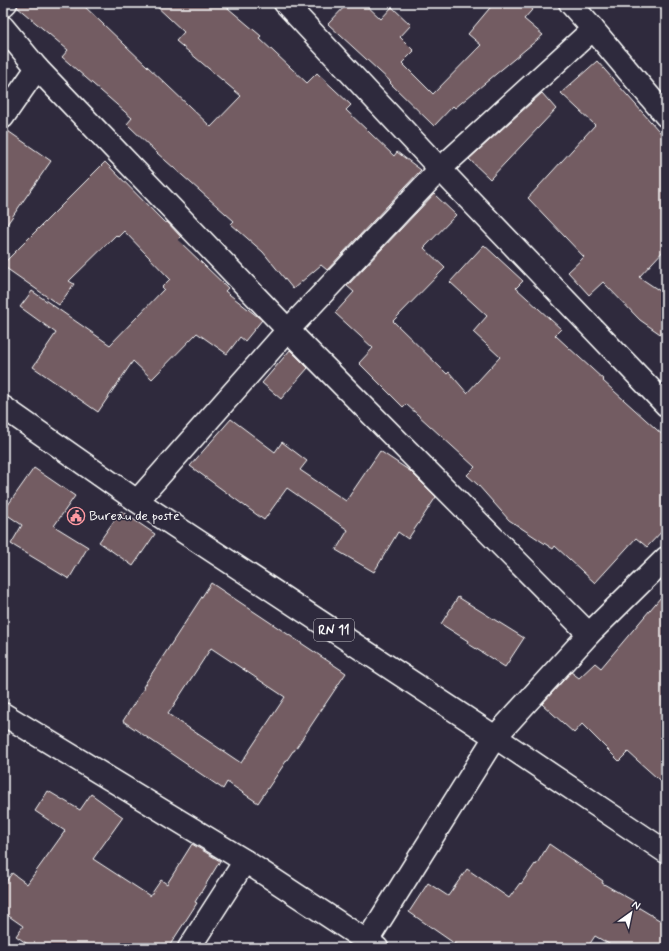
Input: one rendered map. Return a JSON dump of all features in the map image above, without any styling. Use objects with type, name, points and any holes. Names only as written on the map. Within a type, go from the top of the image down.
[{"type":"street","points":[[3,6],[6,3]]},
{"type":"street","points":[[285,3],[440,169],[666,405]]},
{"type":"street","points":[[570,3],[666,116]]},
{"type":"street","points":[[3,27],[37,68],[288,330],[589,634]]},
{"type":"street","points":[[137,501],[288,330],[440,169],[593,29]]},
{"type":"street","points":[[3,117],[37,68]]},
{"type":"street","name":"RN 11","points":[[3,407],[137,501],[495,737],[666,852]]},
{"type":"street","points":[[3,714],[245,861],[372,945],[495,737],[589,634],[666,558]]},
{"type":"street","points":[[189,948],[245,861]]},
{"type":"building","points":[[18,3],[81,3],[211,127],[241,96],[176,41],[184,32],[153,3],[222,3],[261,36],[259,38],[307,83],[317,73],[351,105],[346,110],[394,156],[397,152],[421,170],[327,270],[321,265],[293,289],[263,252],[231,224],[234,221],[157,153],[127,124],[132,118],[62,57],[68,50],[17,7]]},
{"type":"building","points":[[348,3],[364,3],[381,19],[392,7],[411,25],[400,37],[414,51],[402,63],[433,94],[481,45],[468,34],[494,3],[538,3],[524,19],[543,35],[455,108],[453,106],[434,126],[390,83],[391,82],[328,24]]},
{"type":"building","points":[[597,61],[666,139],[666,248],[639,277],[666,295],[666,338],[640,320],[603,282],[589,295],[568,272],[584,257],[528,198],[595,125],[561,93]]},
{"type":"building","points":[[542,93],[556,109],[490,179],[469,159]]},
{"type":"building","points":[[3,129],[51,161],[3,230]]},
{"type":"building","points":[[105,162],[165,223],[167,222],[181,237],[178,240],[228,288],[225,291],[262,320],[245,341],[240,337],[227,354],[197,333],[152,379],[133,361],[98,412],[33,367],[56,333],[20,307],[32,291],[110,345],[164,289],[162,287],[170,279],[124,231],[118,237],[116,235],[69,281],[74,284],[59,305],[3,266],[3,264]]},
{"type":"building","points":[[434,194],[456,215],[424,248],[445,268],[393,321],[447,374],[449,372],[467,393],[500,357],[473,332],[487,316],[450,282],[484,245],[523,281],[516,288],[561,329],[555,335],[666,438],[666,527],[647,547],[636,538],[595,583],[555,546],[553,549],[509,520],[478,485],[467,475],[475,467],[406,404],[403,407],[359,363],[373,348],[335,313],[354,292],[347,286]]},
{"type":"building","points":[[290,350],[308,368],[281,399],[262,383]]},
{"type":"building","points":[[231,419],[275,452],[282,442],[307,461],[300,470],[346,501],[380,451],[410,471],[436,497],[408,539],[398,532],[374,572],[336,550],[348,530],[287,488],[264,520],[190,466]]},
{"type":"building","points":[[34,468],[75,496],[54,526],[88,547],[69,579],[11,544],[22,525],[3,512]]},
{"type":"building","points":[[121,511],[155,534],[133,566],[99,542]]},
{"type":"building","points":[[211,583],[346,673],[258,803],[227,782],[223,789],[123,721],[144,688],[143,687]],"holes":[[[211,648],[285,697],[241,763],[168,714]]]},
{"type":"building","points":[[666,591],[666,786],[628,752],[619,761],[582,724],[574,733],[542,704],[571,672],[579,678],[595,663],[601,668]]},
{"type":"building","points":[[458,597],[524,638],[505,667],[467,643],[468,641],[441,624]]},
{"type":"building","points":[[48,791],[80,810],[91,794],[123,817],[93,859],[150,896],[161,880],[167,884],[192,844],[220,861],[195,902],[197,903],[168,948],[33,948],[16,936],[23,926],[3,912],[3,886],[12,873],[27,884],[65,831],[35,811]]},
{"type":"building","points":[[549,844],[603,881],[602,883],[637,903],[636,906],[666,924],[666,948],[616,948],[595,936],[587,948],[461,948],[409,912],[428,883],[448,896],[467,869],[509,898],[535,864],[536,865]]},
{"type":"place","name":"Bureau de poste","points":[[76,516]]}]
